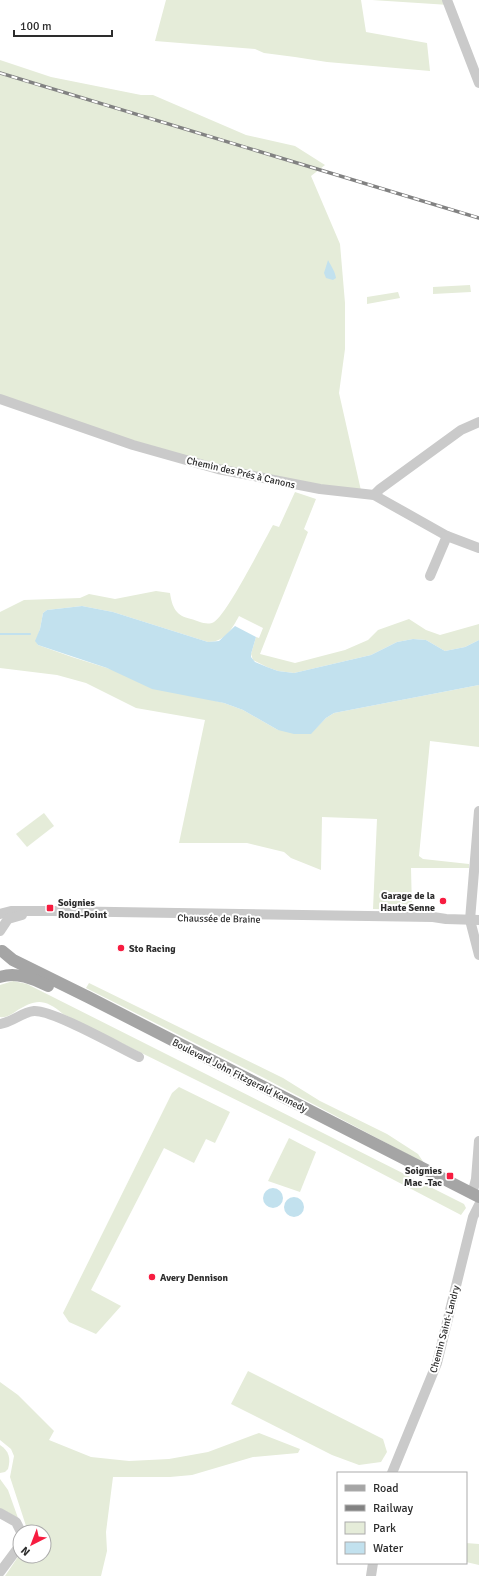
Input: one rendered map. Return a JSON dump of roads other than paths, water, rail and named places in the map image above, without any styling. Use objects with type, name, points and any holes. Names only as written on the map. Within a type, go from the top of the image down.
[{"type":"main road","points":[[0,970],[2,963],[1,948]]},
{"type":"main road","name":"Boulevard John Fitzgerald Kennedy","points":[[1,948],[13,960],[476,1195]]},
{"type":"main road","name":"Boulevard John Fitzgerald Kennedy","points":[[0,977],[13,975],[30,978],[76,999],[479,1205]]},
{"type":"street","points":[[447,0],[479,83]]},
{"type":"street","name":"Chemin des Prés à Canons","points":[[0,399],[133,444],[218,469],[320,489],[374,495],[447,536],[479,548]]},
{"type":"street","points":[[374,495],[380,489],[461,430],[479,422]]},
{"type":"street","points":[[430,576],[447,536]]},
{"type":"street","points":[[479,811],[474,920],[479,954]]},
{"type":"street","name":"Chaussée de Braine","points":[[0,914],[11,911],[52,911],[433,917],[474,920]]},
{"type":"street","name":"Chaussée de Braine","points":[[0,931],[8,919],[24,915],[432,922],[446,919]]},
{"type":"street","points":[[0,1024],[13,1020],[26,1013],[39,1011],[59,1018],[139,1057]]},
{"type":"street","points":[[476,1195],[479,1140]]},
{"type":"street","name":"Chemin Saint-Landry","points":[[392,1472],[437,1363],[473,1217],[479,1205]]},
{"type":"street","points":[[0,1513],[17,1524]]},
{"type":"street","points":[[0,1572],[12,1555]]},
{"type":"street","points":[[371,1576],[373,1564]]},
{"type":"water","points":[[328,260],[336,278],[333,280],[326,278],[324,273]]},
{"type":"water","points":[[82,606],[113,612],[208,642],[219,641],[235,626],[256,637],[251,654],[251,657],[255,662],[278,671],[294,673],[371,655],[397,642],[413,639],[426,640],[445,651],[465,647],[479,640],[479,685],[334,713],[326,718],[311,734],[294,734],[278,730],[243,710],[224,703],[152,689],[107,668],[38,645],[35,641],[40,629],[43,613],[47,610]]},
{"type":"water","points":[[273,1188],[280,1191],[283,1198],[280,1205],[273,1208],[266,1205],[263,1198],[266,1191]]},
{"type":"water","points":[[294,1197],[301,1200],[304,1207],[301,1214],[294,1217],[287,1214],[284,1207],[287,1200]]},
{"type":"waterway","points":[[0,634],[30,634]]},
{"type":"railway","points":[[0,73],[479,218]]},
{"type":"place","name":"Garage de la Haute Senne","points":[[443,901]]},
{"type":"place","name":"Soignies Rond-Point","points":[[50,908]]},
{"type":"place","name":"Sto Racing","points":[[121,948]]},
{"type":"place","name":"Soignies Mac -Tac","points":[[450,1176]]},
{"type":"place","name":"Avery Dennison","points":[[152,1277]]}]
